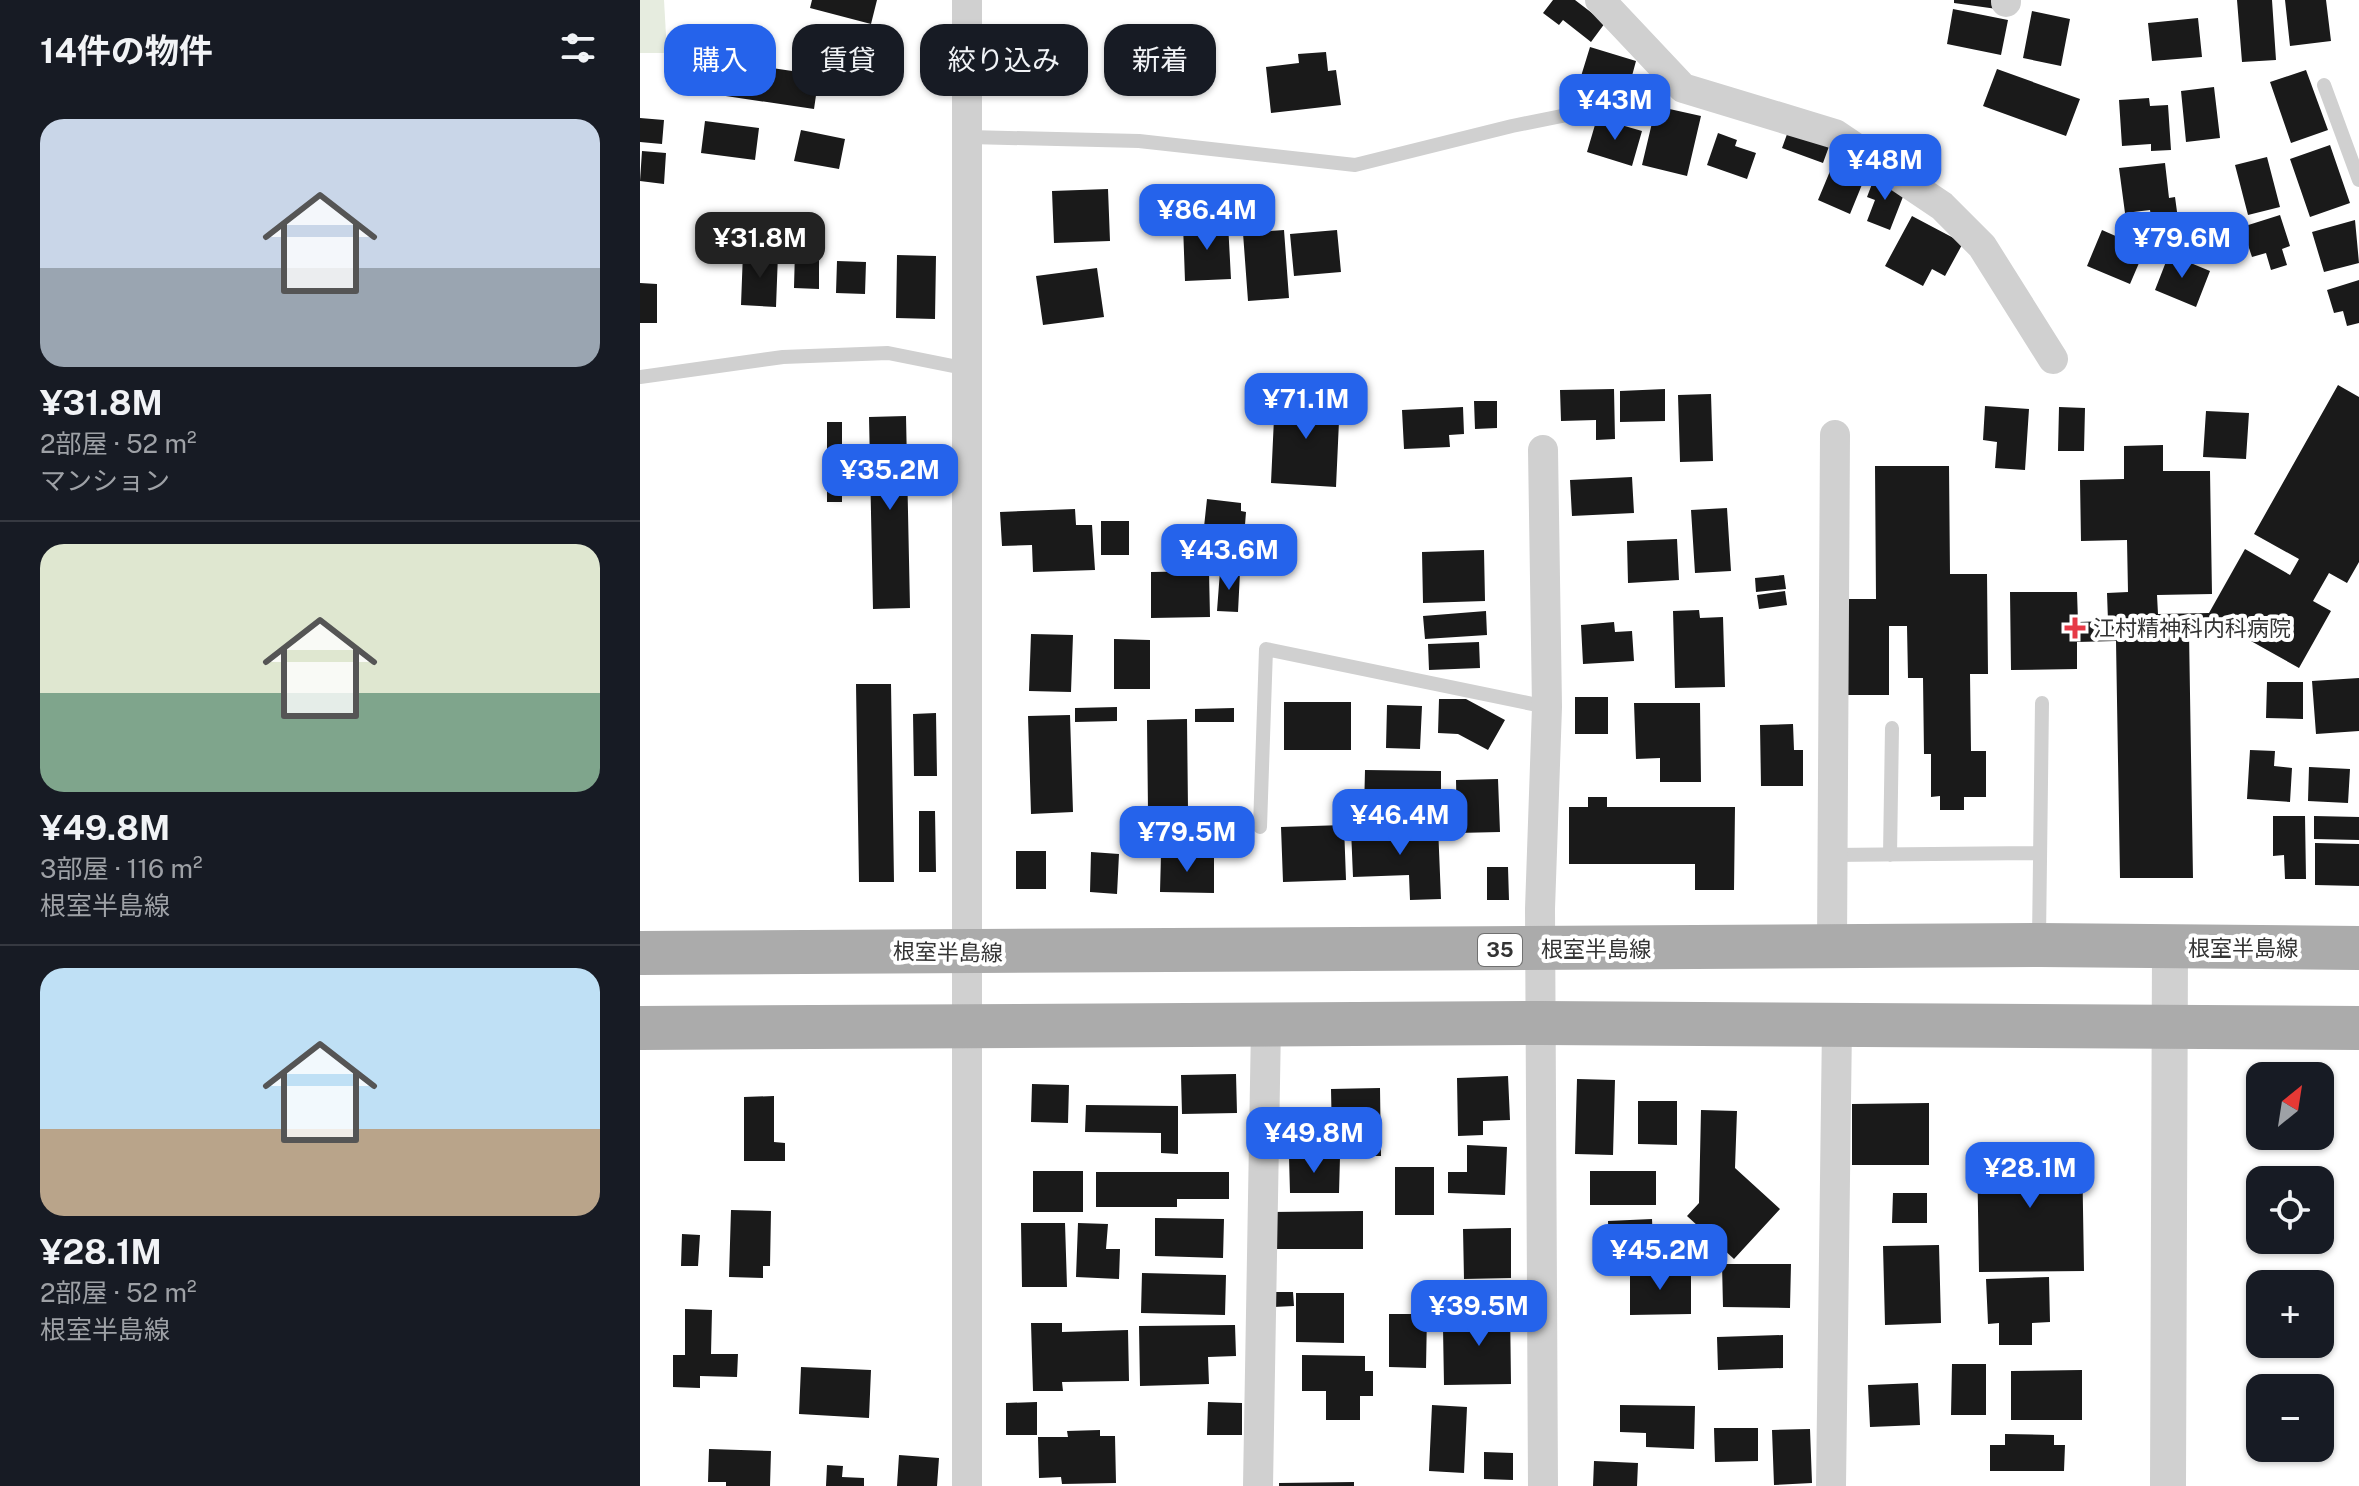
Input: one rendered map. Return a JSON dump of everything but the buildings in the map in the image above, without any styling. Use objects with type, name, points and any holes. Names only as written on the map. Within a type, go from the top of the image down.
[{"type":"main road","name":"根室半島線","points":[[640,953],[2039,945],[2359,948]]},
{"type":"main road","points":[[640,1028],[1542,1023],[2359,1028]]},
{"type":"street","points":[[967,0],[967,1486]]},
{"type":"street","points":[[1600,0],[1683,88],[1835,134],[1942,206],[1982,246],[2053,359]]},
{"type":"street","points":[[1832,946],[1835,435]]},
{"type":"street","points":[[1543,450],[1547,707],[1540,950],[1543,1486]]},
{"type":"street","points":[[2168,1486],[2170,948]]},
{"type":"street","points":[[1258,1486],[1266,1025]]},
{"type":"street","points":[[1831,1486],[1837,1025]]},
{"type":"lane","points":[[969,137],[1139,141],[1355,165],[1512,126],[1646,99],[1669,74]]},
{"type":"lane","points":[[2324,85],[2359,180]]},
{"type":"lane","points":[[640,377],[783,357],[888,353],[969,369]]},
{"type":"lane","points":[[1260,827],[1266,649],[1547,707]]},
{"type":"lane","points":[[2039,945],[2042,703]]},
{"type":"lane","points":[[1890,855],[1892,728]]},
{"type":"lane","points":[[1832,855],[2039,853]]},
{"type":"shaded area","points":[[640,0],[664,0],[664,53],[640,53]]},
{"type":"place","name":"江村精神科内科病院","points":[[2075,628]]}]
